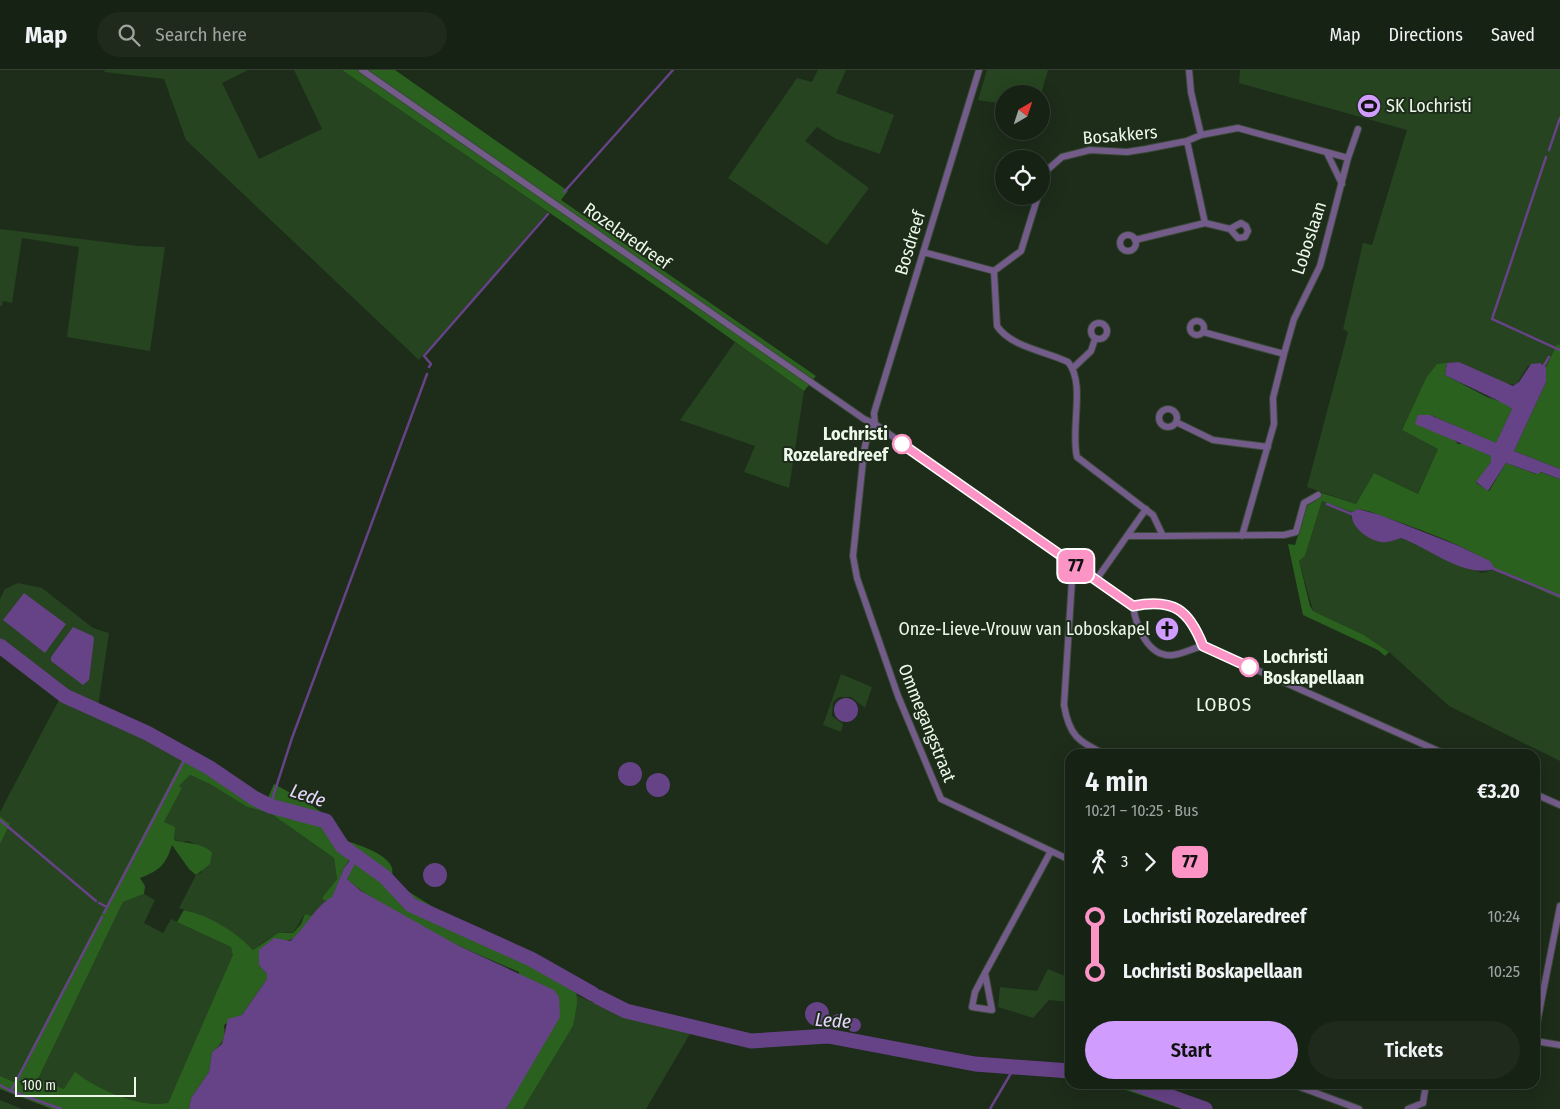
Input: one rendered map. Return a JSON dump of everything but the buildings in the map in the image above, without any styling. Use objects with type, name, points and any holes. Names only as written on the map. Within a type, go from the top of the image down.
[{"type":"street","name":"Rozelaredreef","points":[[362,70],[864,419],[876,424],[1133,606]]},
{"type":"street","name":"Bosdreef","points":[[876,424],[874,413],[978,70]]},
{"type":"street","points":[[1190,71],[1191,92],[1201,134]]},
{"type":"street","name":"Bosakkers","points":[[1050,168],[1062,158],[1090,150],[1126,152],[1187,141],[1201,134],[1238,128],[1348,158]]},
{"type":"street","name":"Loboslaan","points":[[1242,536],[1274,424],[1273,398],[1284,354],[1294,319],[1320,266],[1348,158],[1358,129]]},
{"type":"street","points":[[1187,141],[1205,223]]},
{"type":"street","points":[[1328,153],[1342,184]]},
{"type":"street","points":[[994,271],[1021,251],[1035,205]]},
{"type":"street","points":[[1135,240],[1205,223],[1230,229]]},
{"type":"street","points":[[923,252],[994,271]]},
{"type":"street","points":[[994,271],[997,326],[1001,333],[1011,340],[1068,362],[1073,368],[1076,380],[1074,445],[1077,457],[1153,515],[1163,536]]},
{"type":"street","points":[[1203,332],[1284,354]]},
{"type":"street","points":[[1073,368],[1091,351],[1095,339]]},
{"type":"street","points":[[1176,422],[1213,440],[1268,446]]},
{"type":"street","name":"Ommegangstraat","points":[[876,424],[868,433],[864,451],[853,556],[857,578],[898,696],[941,799],[1065,858]]},
{"type":"street","points":[[1127,536],[1284,535],[1296,532],[1304,503],[1318,495]]},
{"type":"street","points":[[1096,580],[1146,509]]},
{"type":"street","points":[[1073,564],[1064,705],[1067,722],[1082,743],[1095,749]]},
{"type":"street","points":[[1203,646],[1195,625],[1178,608],[1154,604],[1133,606],[1137,624],[1145,640],[1155,650],[1174,655],[1203,646],[1434,749]]},
{"type":"street","points":[[1540,796],[1560,805]]},
{"type":"street","points":[[985,973],[992,1010],[972,1007],[975,992],[985,973],[1051,851]]},
{"type":"street","points":[[1540,1008],[1560,906]]},
{"type":"street","points":[[1540,1042],[1560,1045]]},
{"type":"street","points":[[1305,1089],[1359,1109]]},
{"type":"street","points":[[1408,1109],[1425,1106],[1426,1089]]},
{"type":"green space","points":[[105,70],[248,70],[222,83],[259,159],[322,129],[294,70],[342,70],[548,212],[419,360],[186,140],[164,79],[104,72]]},
{"type":"green space","points":[[342,70],[395,70],[568,191],[561,200],[816,376],[804,391],[675,299]]},
{"type":"green space","points":[[818,70],[846,70],[836,93],[894,115],[880,154],[836,139],[817,127],[805,141],[869,188],[827,245],[728,178],[797,78],[812,82]]},
{"type":"green space","points":[[987,70],[1048,70],[1044,85],[995,85],[995,103],[978,100]]},
{"type":"green space","points":[[1240,70],[1560,70],[1560,345],[1557,344],[1546,367],[1540,363],[1528,366],[1516,385],[1502,383],[1459,362],[1437,365],[1426,378],[1402,430],[1438,449],[1418,494],[1374,473],[1356,504],[1307,487],[1348,332],[1343,329],[1363,243],[1372,245],[1407,130],[1239,83]]},
{"type":"green space","points":[[0,229],[138,246],[165,247],[150,351],[67,337],[79,247],[22,238],[12,303],[3,301],[2,306],[0,306]]},
{"type":"green space","points":[[735,342],[804,391],[789,488],[744,472],[755,446],[680,420]]},
{"type":"green space","points":[[1557,344],[1560,345],[1560,469],[1514,451],[1546,382],[1546,367]]},
{"type":"green space","points":[[1447,363],[1445,375],[1487,397],[1508,404],[1512,409],[1496,444],[1431,415],[1458,444],[1465,444],[1491,456],[1491,462],[1476,483],[1489,491],[1506,463],[1536,474],[1540,472],[1560,479],[1560,599],[1495,569],[1487,561],[1473,553],[1437,536],[1368,511],[1358,509],[1352,512],[1322,501],[1305,556],[1299,561],[1310,606],[1313,611],[1364,635],[1389,652],[1385,656],[1378,650],[1303,615],[1288,544],[1295,545],[1307,506],[1316,500],[1319,492],[1356,504],[1374,473],[1418,494],[1438,449],[1402,430],[1426,378],[1437,364]]},
{"type":"green space","points":[[1322,501],[1352,512],[1351,517],[1361,530],[1372,538],[1384,541],[1401,538],[1482,573],[1495,569],[1560,599],[1560,761],[1540,751],[1540,749],[1536,749],[1449,706],[1389,652],[1364,635],[1313,611],[1299,561],[1305,556]]},
{"type":"green space","points":[[18,583],[42,588],[93,628],[109,633],[98,707],[69,692],[0,641],[0,599],[5,589]]},
{"type":"green space","points":[[841,674],[872,687],[865,708],[851,697],[839,697],[833,702],[832,716],[843,724],[841,732],[823,725]]},
{"type":"green space","points":[[60,698],[118,724],[183,758],[14,1082],[0,1076],[0,844],[10,824],[0,816],[0,812]]},
{"type":"green space","points":[[183,758],[240,790],[246,786],[267,800],[274,784],[295,795],[324,814],[340,831],[346,841],[365,847],[390,863],[392,880],[395,883],[438,910],[528,951],[576,980],[577,1004],[573,1026],[523,1109],[506,1109],[519,1084],[519,972],[474,953],[407,920],[366,894],[347,879],[350,859],[344,868],[332,898],[325,901],[322,898],[337,879],[334,858],[270,813],[247,807],[210,784],[190,775],[179,786],[182,788],[164,822],[175,827],[174,840],[199,845],[208,849],[212,853],[210,864],[196,875],[189,869],[172,845],[164,863],[157,870],[140,878],[145,886],[144,894],[123,902],[38,1079],[64,1089],[75,1072],[95,1085],[119,1096],[145,1103],[168,1103],[233,955],[231,947],[177,922],[184,910],[222,925],[253,950],[278,933],[293,933],[301,924],[305,914],[313,916],[297,936],[284,941],[259,965],[267,974],[267,979],[242,1015],[224,1025],[222,1041],[212,1052],[209,1072],[191,1098],[189,1109],[52,1109],[0,1089],[0,1076],[14,1082]]},
{"type":"green space","points":[[190,775],[210,784],[247,807],[270,813],[334,858],[337,879],[323,898],[325,901],[313,916],[305,914],[293,933],[287,932],[276,935],[253,950],[219,924],[179,908],[196,875],[202,872],[201,847],[188,841],[182,842],[173,839],[164,822],[182,788],[179,786]]},
{"type":"green space","points":[[0,816],[10,824],[0,844]]},
{"type":"green space","points":[[144,894],[155,900],[144,923],[163,933],[171,919],[231,947],[234,955],[168,1103],[160,1108],[139,1106],[98,1091],[64,1089],[38,1079],[123,902]]},
{"type":"green space","points":[[1048,969],[1065,976],[1065,1002],[1049,1000],[1033,1018],[998,1007],[1000,987],[1037,991]]},
{"type":"green space","points":[[576,995],[631,1019],[691,1032],[646,1109],[523,1109],[573,1026]]},
{"type":"green space","points":[[1123,1089],[1139,1089],[1197,1109],[1182,1109]]},
{"type":"green space","points":[[0,1100],[22,1109],[0,1109]]},
{"type":"water","points":[[1459,362],[1513,386],[1519,382],[1531,364],[1540,363],[1546,367],[1546,382],[1514,451],[1560,469],[1560,479],[1541,472],[1537,474],[1506,463],[1488,491],[1476,482],[1491,462],[1491,456],[1415,424],[1418,415],[1430,415],[1496,443],[1512,409],[1445,375],[1447,363]]},
{"type":"water","points":[[1358,509],[1380,515],[1459,546],[1490,561],[1495,569],[1483,571],[1459,566],[1401,538],[1384,542],[1376,541],[1360,532],[1353,522],[1352,512]]},
{"type":"water","points":[[24,593],[66,624],[45,653],[3,620]]},
{"type":"water","points":[[73,627],[93,636],[94,639],[89,680],[83,685],[51,661],[51,657]]},
{"type":"water","points":[[846,698],[851,699],[857,705],[857,715],[851,721],[846,722],[841,721],[835,715],[834,710],[835,705],[841,699]]},
{"type":"water","points":[[630,762],[639,765],[642,774],[639,783],[630,786],[621,783],[618,774],[621,765]]},
{"type":"water","points":[[658,773],[667,776],[670,785],[667,794],[658,797],[649,794],[646,785],[649,776]]},
{"type":"water","points":[[351,859],[357,860],[347,879],[361,891],[457,945],[554,990],[559,997],[560,1017],[506,1109],[189,1109],[191,1098],[209,1072],[212,1052],[222,1044],[228,1019],[242,1015],[267,979],[267,974],[259,965],[259,950],[274,938],[290,941],[320,906],[332,897],[344,868]]},
{"type":"water","points":[[435,863],[444,866],[447,875],[444,884],[435,887],[426,884],[423,875],[426,866]]},
{"type":"water","points":[[817,1002],[822,1003],[828,1009],[828,1019],[822,1025],[817,1026],[812,1025],[806,1019],[805,1014],[806,1009],[812,1003]]},
{"type":"water","points":[[835,1014],[841,1014],[845,1021],[841,1028],[835,1028],[831,1024],[831,1018]]},
{"type":"water","points":[[851,1018],[857,1018],[861,1025],[857,1032],[851,1032],[847,1028],[847,1022]]},
{"type":"waterway","points":[[564,192],[673,70]]},
{"type":"waterway","points":[[1549,150],[1560,118]]},
{"type":"waterway","points":[[1546,157],[1492,319],[1560,350]]},
{"type":"waterway","points":[[429,367],[431,364],[424,356],[548,214]]},
{"type":"waterway","points":[[1543,367],[1549,357]]},
{"type":"waterway","points":[[270,806],[292,738],[427,374]]},
{"type":"waterway","points":[[1327,504],[1354,515]]},
{"type":"waterway","points":[[1494,569],[1560,596]]},
{"type":"waterway","name":"Lede","points":[[0,646],[65,696],[147,733],[210,768],[254,798],[270,806],[326,821],[342,846],[385,877],[411,905],[531,959],[593,994]]},
{"type":"waterway","points":[[104,913],[187,755]]},
{"type":"waterway","points":[[0,820],[96,901]]},
{"type":"waterway","name":"Lede","points":[[353,861],[356,855]]},
{"type":"waterway","points":[[99,903],[107,907]]},
{"type":"waterway","points":[[61,1109],[11,1091],[102,917]]},
{"type":"waterway","name":"Lede","points":[[598,997],[626,1011],[751,1041],[828,1036],[975,1064],[1065,1071]]},
{"type":"waterway","points":[[990,1109],[1014,1068]]},
{"type":"waterway","points":[[0,1085],[11,1091]]},
{"type":"waterway","name":"Lede","points":[[1149,1089],[1205,1109]]},
{"type":"bus line","name":"77","points":[[902,444],[1133,606],[1154,604],[1178,608],[1195,625],[1203,646],[1249,667]]},
{"type":"place","name":"SK Lochristi","points":[[1369,106]]},
{"type":"place","name":"Lochristi Rozelaredreef","points":[[902,444]]},
{"type":"place","name":"Onze-Lieve-Vrouw van Loboskapel","points":[[1167,629]]},
{"type":"place","name":"Lochristi Boskapellaan","points":[[1249,667]]},
{"type":"district","name":"LOBOS","points":[[1224,704]]}]
